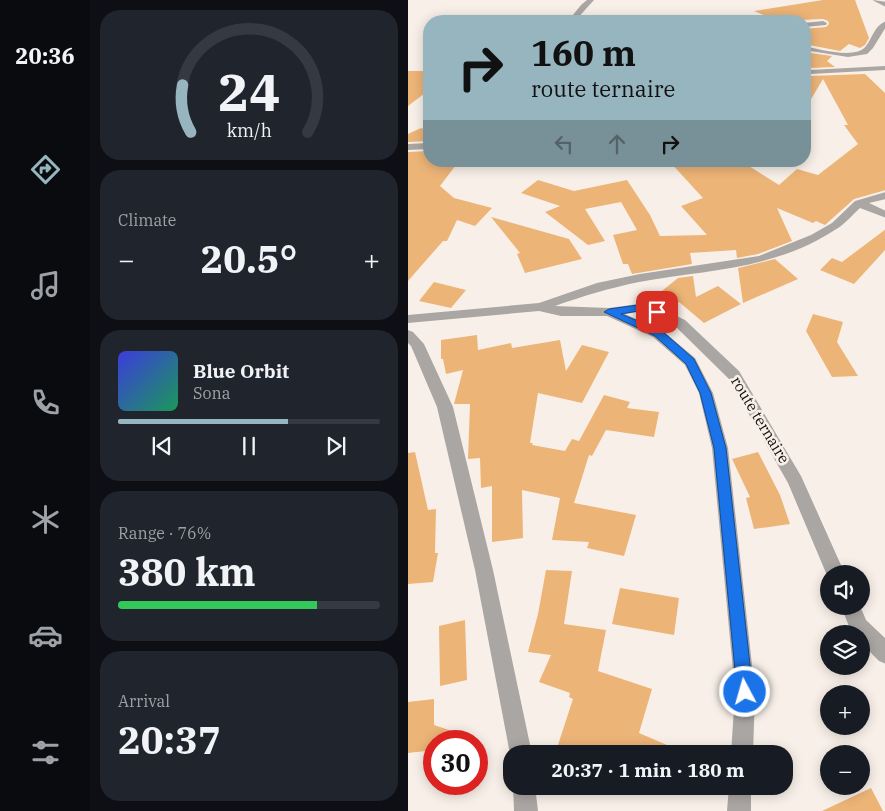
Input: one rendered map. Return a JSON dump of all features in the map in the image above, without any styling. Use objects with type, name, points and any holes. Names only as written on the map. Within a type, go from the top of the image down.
[{"type":"street","points":[[576,15],[591,0]]},
{"type":"street","points":[[876,0],[886,5]]},
{"type":"street","points":[[811,49],[838,54],[862,53],[868,49],[877,28],[886,22]]},
{"type":"street","points":[[811,25],[823,24]]},
{"type":"street","points":[[811,72],[886,68]]},
{"type":"street","points":[[408,148],[423,147]]},
{"type":"street","points":[[408,318],[539,307],[597,286],[726,266],[762,258],[815,237],[836,225],[859,203],[886,195]]},
{"type":"street","points":[[859,203],[886,215]]},
{"type":"street","name":"route ternaire","points":[[539,307],[561,312],[609,312],[638,308],[657,312],[680,323],[734,375],[795,481],[832,565]]},
{"type":"street","points":[[609,312],[658,334],[690,362],[706,393],[720,448],[745,692],[742,745]]},
{"type":"street","points":[[408,335],[417,344],[445,408],[486,580],[519,745]]},
{"type":"street","points":[[854,615],[859,627],[886,654]]},
{"type":"street","points":[[525,795],[526,811]]},
{"type":"street","points":[[739,811],[740,795]]},
{"type":"building","points":[[823,0],[855,0],[869,38],[865,45],[860,48],[849,44],[840,51],[811,45],[811,28],[826,27],[829,24],[828,21],[823,19],[811,20],[811,15],[764,15],[754,11]]},
{"type":"building","points":[[811,53],[832,56],[827,61],[835,67],[811,68]]},
{"type":"building","points":[[408,71],[423,71],[423,95],[408,106]]},
{"type":"building","points":[[865,74],[886,94],[886,190],[854,199],[825,225],[816,221],[813,223],[777,208],[792,241],[758,254],[737,258],[736,250],[690,253],[692,264],[632,274],[628,264],[623,264],[613,235],[637,230],[621,202],[585,209],[605,241],[588,245],[545,212],[560,206],[521,193],[538,180],[574,191],[627,180],[650,215],[660,236],[707,235],[681,206],[703,198],[675,167],[750,167],[779,185],[797,169],[818,175],[858,144],[844,125],[848,125],[823,79],[811,99],[811,76]]},
{"type":"building","points":[[423,129],[423,141],[408,142],[408,134]]},
{"type":"building","points":[[423,151],[423,167],[454,167],[440,186],[454,198],[492,208],[475,226],[457,220],[447,241],[443,241],[408,281],[408,152]]},
{"type":"building","points":[[491,217],[569,239],[582,259],[525,273],[517,254],[520,253]]},
{"type":"building","points":[[886,229],[886,249],[854,284],[820,270],[832,258],[842,262]]},
{"type":"building","points":[[775,259],[798,279],[743,303],[738,268]]},
{"type":"building","points":[[693,276],[696,297],[718,286],[741,304],[704,323],[679,302],[669,310],[647,303],[678,278]]},
{"type":"building","points":[[434,282],[466,290],[451,308],[419,301]]},
{"type":"building","points":[[813,314],[843,322],[837,342],[858,376],[832,377],[806,331]]},
{"type":"building","points":[[477,335],[478,350],[511,343],[512,348],[560,340],[566,371],[582,345],[609,352],[582,403],[538,393],[530,443],[533,443],[532,445],[565,451],[572,439],[579,441],[604,395],[630,402],[627,408],[659,412],[654,437],[606,430],[592,456],[589,455],[574,503],[636,515],[624,556],[587,548],[589,542],[552,540],[560,498],[522,490],[523,538],[492,542],[492,486],[481,488],[480,458],[468,459],[470,404],[454,404],[463,370],[446,374],[443,359],[441,359],[441,340]]},
{"type":"building","points":[[415,452],[428,510],[436,509],[435,553],[438,553],[433,582],[408,584],[408,453]]},
{"type":"building","points":[[758,452],[780,495],[790,524],[754,529],[746,498],[750,497],[732,459]]},
{"type":"building","points":[[546,570],[572,571],[564,624],[606,630],[598,671],[652,689],[639,733],[667,745],[558,745],[573,699],[569,697],[570,693],[539,682],[551,655],[528,652],[538,614]]},
{"type":"building","points":[[620,588],[679,598],[674,635],[612,624]]},
{"type":"building","points":[[465,620],[467,680],[440,686],[439,626]]},
{"type":"building","points":[[434,699],[434,725],[449,730],[423,730],[423,751],[408,753],[408,702]]},
{"type":"building","points":[[870,788],[883,811],[822,811],[856,795],[870,795]]},
{"type":"route","points":[[657,312],[638,308],[609,312],[658,334],[690,362],[706,393],[720,448],[745,692]]}]
